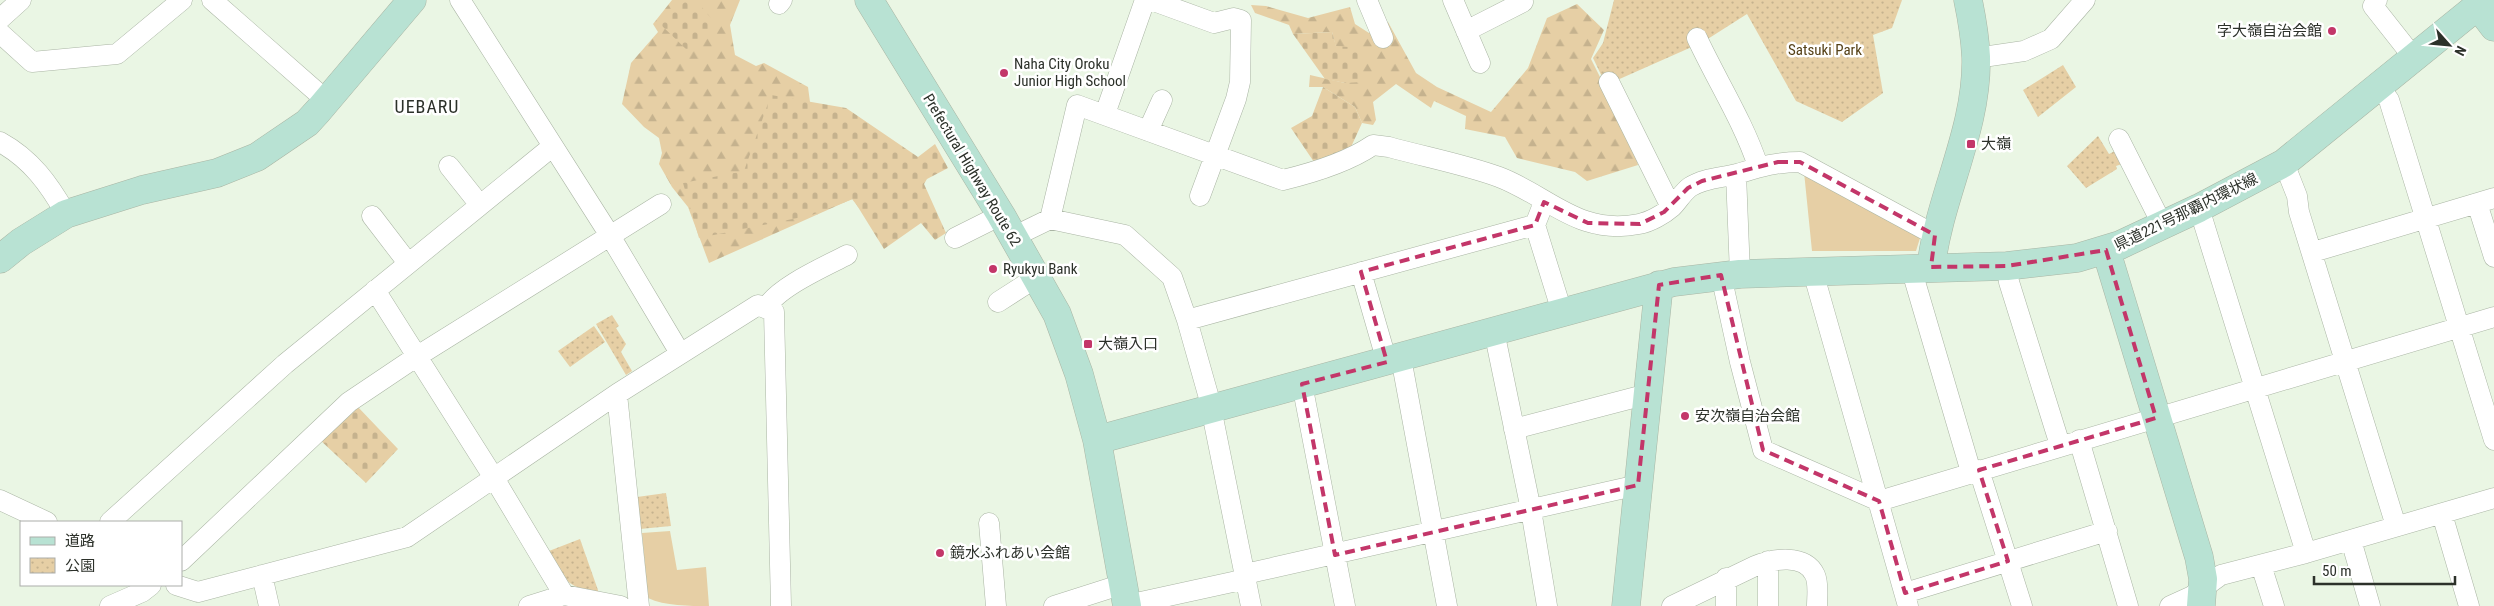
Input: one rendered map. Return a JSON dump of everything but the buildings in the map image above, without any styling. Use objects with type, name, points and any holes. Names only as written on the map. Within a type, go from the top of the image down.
[{"type":"street","points":[[0,18],[21,0]]},
{"type":"street","points":[[0,33],[32,62],[117,54],[182,0]]},
{"type":"street","points":[[212,0],[327,101]]},
{"type":"street","points":[[0,259],[21,242],[66,214],[142,190],[217,173],[257,157],[307,123],[412,0]]},
{"type":"street","points":[[460,0],[609,234],[680,353]]},
{"type":"street","name":"Prefectural Highway Route 62","points":[[869,0],[1007,226],[1058,314],[1068,341],[1097,440],[1126,599]]},
{"type":"street","points":[[1105,114],[1145,0]]},
{"type":"street","points":[[1151,0],[1214,23],[1234,18],[1241,20],[1240,82],[1236,98],[1200,196]]},
{"type":"street","points":[[1367,0],[1383,38]]},
{"type":"street","points":[[1453,0],[1480,64]]},
{"type":"street","points":[[1968,0],[1976,58],[1970,112],[1935,235],[1921,268],[1975,471],[2008,561],[2022,606]]},
{"type":"street","points":[[1976,58],[2024,51],[2050,39],[2085,0]]},
{"type":"street","points":[[2377,0],[2373,6],[2414,58]]},
{"type":"street","points":[[1466,31],[1523,2]]},
{"type":"street","name":"県道221号那覇内環状線","points":[[2202,597],[2199,557],[2106,250],[2164,226],[2284,163],[2414,58],[2486,11]]},
{"type":"street","points":[[1697,38],[1734,110],[1758,166]]},
{"type":"street","points":[[1609,82],[1671,207]]},
{"type":"street","points":[[2380,86],[2389,100],[2425,218],[2490,416],[2494,440]]},
{"type":"street","points":[[1148,131],[1162,100]]},
{"type":"street","points":[[1050,219],[1077,105],[1283,180],[1300,176],[1364,152],[1373,145],[1497,176],[1516,184],[1544,202],[1588,223],[1619,226],[1640,224],[1671,207],[1688,188],[1702,181],[1778,162],[1800,162],[1935,235]]},
{"type":"street","points":[[2119,139],[2164,226]]},
{"type":"street","points":[[0,142],[30,163],[50,186],[66,214]]},
{"type":"street","points":[[111,521],[285,364],[554,146]]},
{"type":"street","points":[[2284,163],[2297,196],[2299,212],[2313,252],[2396,526]]},
{"type":"street","points":[[449,166],[480,205]]},
{"type":"street","points":[[1736,174],[1730,275],[1740,362],[1763,450],[1879,501],[2060,445],[2255,390],[2494,317]]},
{"type":"street","points":[[2313,252],[2486,201],[2494,257]]},
{"type":"street","points":[[1544,202],[1535,225],[1562,312]]},
{"type":"street","points":[[182,560],[348,402],[609,234],[661,204]]},
{"type":"street","points":[[2199,208],[2306,553]]},
{"type":"street","points":[[372,216],[408,263]]},
{"type":"street","points":[[955,238],[1007,226],[1050,219],[1125,234],[1172,277],[1188,320],[1211,409],[1251,606]]},
{"type":"street","points":[[1188,320],[1535,225]]},
{"type":"street","points":[[1097,440],[1394,360],[1659,285],[1730,275],[2007,266],[2077,258],[2106,250]]},
{"type":"street","points":[[766,308],[782,292],[847,255]]},
{"type":"street","points":[[2007,266],[2009,282],[2060,445]]},
{"type":"street","points":[[1362,272],[1394,360],[1434,533],[1447,606]]},
{"type":"street","points":[[1813,272],[1907,599],[2008,561],[2107,531]]},
{"type":"street","points":[[998,302],[1037,277]]},
{"type":"street","points":[[1626,606],[1659,285]]},
{"type":"street","points":[[375,290],[494,478],[564,595]]},
{"type":"street","points":[[179,586],[198,592],[407,537],[617,394],[758,305],[774,312],[781,606]]},
{"type":"street","points":[[1494,331],[1547,606]]},
{"type":"street","points":[[1302,384],[1345,606]]},
{"type":"street","points":[[617,394],[639,606]]},
{"type":"street","points":[[1514,429],[1648,394]]},
{"type":"street","points":[[2080,440],[2128,606]]},
{"type":"street","points":[[1054,606],[1126,599],[1237,581],[1245,576],[1638,485]]},
{"type":"street","points":[[2170,606],[2192,596],[2202,597],[2221,575],[2261,566],[2494,498]]},
{"type":"street","points":[[0,500],[45,521]]},
{"type":"street","points":[[2442,514],[2469,606]]},
{"type":"street","points":[[989,523],[996,606]]},
{"type":"street","points":[[2351,540],[2370,606]]},
{"type":"street","points":[[1768,561],[1768,606]]},
{"type":"street","points":[[1681,604],[1726,578],[1768,561],[1795,561],[1810,567],[1817,583],[1817,606]]},
{"type":"street","points":[[2261,566],[2274,606]]},
{"type":"street","points":[[262,575],[269,606]]},
{"type":"street","points":[[1726,578],[1726,606]]},
{"type":"street","points":[[110,606],[142,592],[150,586]]},
{"type":"street","points":[[529,606],[564,595],[621,606]]},
{"type":"highlighted area","points":[[1778,162],[1800,162],[1935,235],[1931,267],[2007,266],[2106,250],[2156,418],[1979,470],[2008,561],[1905,593],[1879,501],[1763,450],[1721,275],[1659,285],[1638,485],[1335,555],[1302,384],[1387,362],[1361,272],[1535,225],[1544,202],[1588,223],[1640,224],[1664,212],[1688,188],[1702,181]]},
{"type":"green space","points":[[672,0],[740,0],[730,25],[735,55],[756,66],[764,63],[808,87],[810,102],[859,208],[852,199],[709,263],[688,207],[672,187],[659,164],[662,153],[659,138],[644,127],[622,104],[631,63],[658,32],[653,24]]},
{"type":"green space","points":[[687,0],[696,0],[718,27],[687,50],[660,24]]},
{"type":"green space","name":"Satsuki Park","points":[[1614,0],[1902,0],[1892,28],[1873,35],[1883,93],[1842,122],[1796,101],[1747,14],[1703,42],[1606,85],[1593,58],[1603,43]]},
{"type":"green space","points":[[1577,4],[1604,30],[1591,59],[1631,139],[1638,165],[1587,181],[1575,172],[1517,158],[1505,137],[1465,129],[1466,116],[1434,101],[1431,108],[1396,84],[1373,102],[1376,120],[1373,125],[1362,123],[1355,107],[1323,87],[1309,87],[1310,75],[1345,83],[1332,32],[1293,34],[1289,25],[1255,13],[1251,5],[1266,6],[1308,18],[1350,7],[1355,24],[1369,33],[1388,22],[1416,73],[1437,87],[1491,112],[1528,68],[1547,18]]},
{"type":"green space","points":[[1332,32],[1336,46],[1360,48],[1362,82],[1345,83],[1325,79],[1293,34]]},
{"type":"green space","points":[[2063,65],[2076,87],[2038,117],[2023,90]]},
{"type":"green space","points":[[1323,87],[1355,107],[1362,123],[1351,147],[1314,162],[1291,128],[1312,116]]},
{"type":"green space","points":[[771,95],[846,108],[918,157],[935,144],[948,168],[927,179],[924,184],[946,233],[935,240],[921,223],[884,249],[853,199],[812,215],[699,238],[683,183],[744,171]]},
{"type":"green space","points":[[2098,136],[2109,154],[2115,151],[2122,164],[2116,166],[2117,169],[2086,188],[2067,166]]},
{"type":"green space","points":[[1804,172],[1920,238],[1916,251],[1812,251]]},
{"type":"green space","points":[[612,315],[619,326],[616,328],[626,344],[621,352],[632,371],[626,375],[596,324]]},
{"type":"green space","points":[[594,326],[605,342],[570,367],[558,351]]},
{"type":"green space","points":[[357,406],[398,449],[366,483],[319,439]]},
{"type":"green space","points":[[666,493],[671,526],[640,529],[637,497]]},
{"type":"green space","points":[[670,531],[677,570],[706,567],[709,606],[669,604],[648,598],[642,533]]},
{"type":"green space","points":[[580,539],[599,593],[579,588],[567,581],[549,551]]},
{"type":"place","name":"字大嶺自治会館","points":[[2332,31]]},
{"type":"place","name":"Naha City Oroku Junior High School","points":[[1004,73]]},
{"type":"place","name":"大嶺","points":[[1971,144]]},
{"type":"place","name":"Ryukyu Bank","points":[[993,269]]},
{"type":"place","name":"大嶺入口","points":[[1088,344]]},
{"type":"place","name":"安次嶺自治会館","points":[[1685,416]]},
{"type":"place","name":"鏡水ふれあい会館","points":[[940,553]]},
{"type":"district","name":"UEBARU","points":[[427,106]]}]
